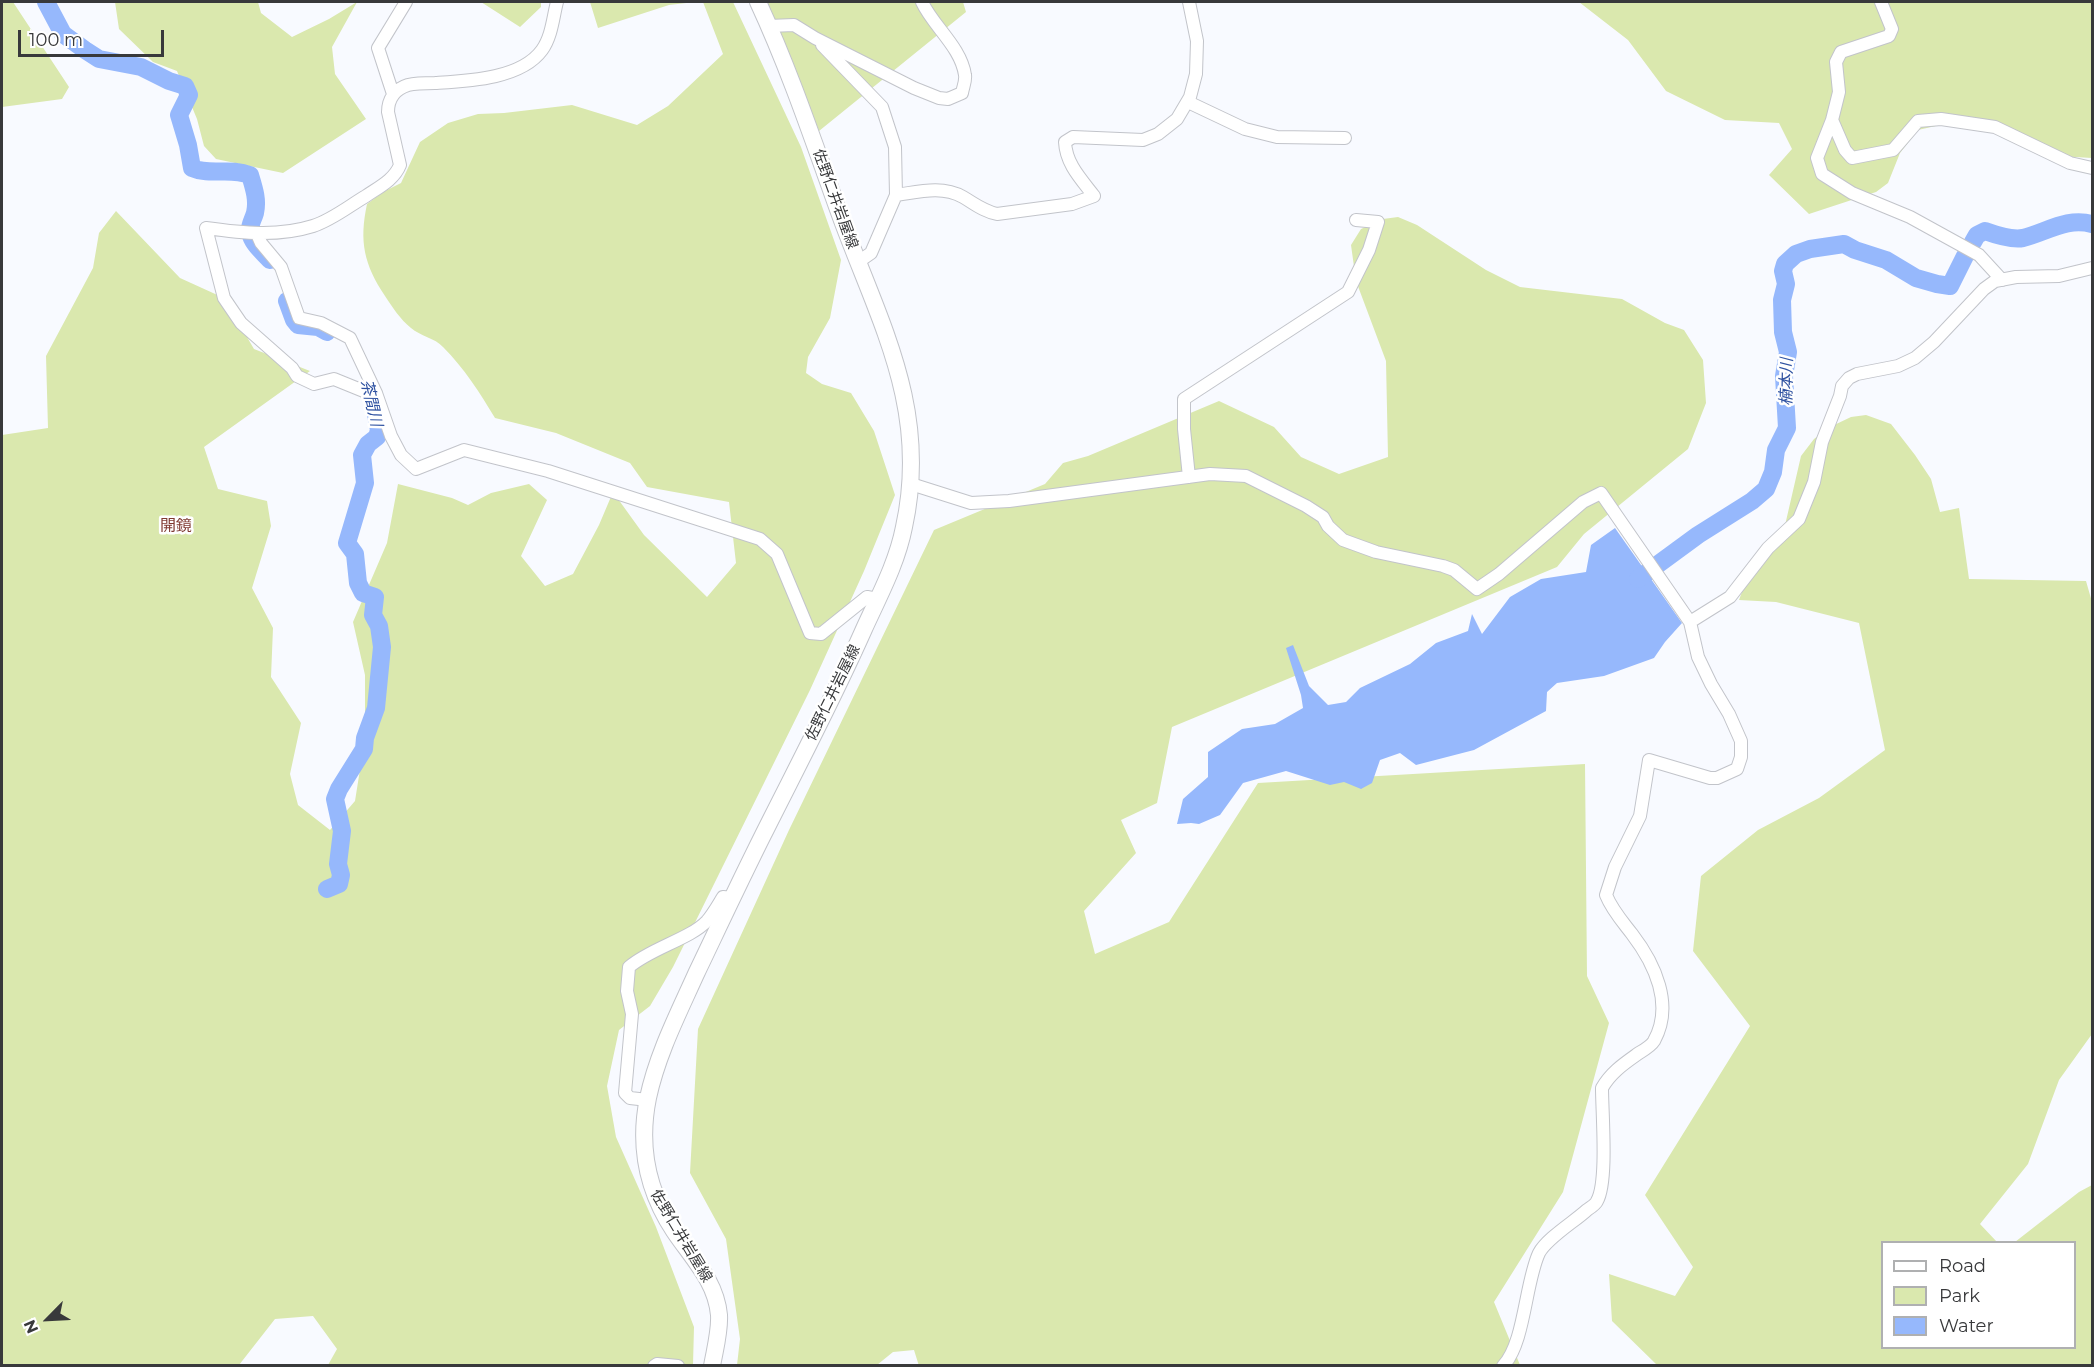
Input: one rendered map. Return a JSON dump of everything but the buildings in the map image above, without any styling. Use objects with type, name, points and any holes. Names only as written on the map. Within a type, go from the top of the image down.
[{"type":"main road","name":"佐野仁井岩屋線","points":[[712,1365],[718,1334],[719,1316],[716,1296],[698,1263],[675,1232],[649,1180],[644,1160],[648,1100],[654,1076],[677,1016],[878,599],[898,552],[911,484],[912,438],[904,393],[893,352],[792,81],[758,2]]},
{"type":"street","points":[[393,94],[378,48],[405,2]]},
{"type":"street","points":[[371,392],[334,379],[314,384],[297,376],[292,368],[241,323],[224,298],[206,228],[253,234],[312,226],[327,220],[385,183],[397,172],[400,165],[388,112],[388,105],[393,94],[409,85],[477,80],[510,71],[529,61],[541,51],[549,37],[556,2]]},
{"type":"street","points":[[769,26],[794,25],[914,88],[939,98],[948,99],[962,93],[966,75],[957,55],[922,2]]},
{"type":"street","points":[[896,195],[933,190],[951,192],[985,212],[997,214],[1072,204],[1094,196],[1073,169],[1066,152],[1065,142],[1073,136],[1143,140],[1158,134],[1177,119],[1188,102],[1196,74],[1197,41],[1189,2]]},
{"type":"street","points":[[1881,2],[1892,29],[1889,36],[1841,52],[1836,62],[1839,92],[1832,120],[1817,158],[1822,174],[1852,193],[1910,217],[1979,255],[2002,280]]},
{"type":"street","points":[[815,38],[882,107],[895,147],[896,195],[871,253],[858,262]]},
{"type":"street","points":[[1188,102],[1245,129],[1266,134],[1345,138]]},
{"type":"street","points":[[1832,120],[1845,150],[1852,158],[1893,150],[1918,122],[1941,119],[1995,127],[2070,163],[2092,168]]},
{"type":"street","points":[[1189,477],[1185,447],[1184,399],[1348,292],[1368,250],[1378,222],[1356,220]]},
{"type":"street","points":[[253,234],[281,267],[299,318],[321,323],[350,338],[391,436],[401,455],[416,469],[464,450],[548,471],[760,539],[777,554],[810,633],[821,634],[867,597],[878,599]]},
{"type":"street","points":[[1690,622],[1730,597],[1768,548],[1798,519],[1814,482],[1822,442],[1842,386],[1848,378],[1898,366],[1914,358],[1934,342],[1984,289],[1995,281],[2016,277],[2059,276],[2092,268]]},
{"type":"street","points":[[911,484],[971,503],[1009,501],[1210,474],[1246,476],[1323,517],[1328,526],[1343,540],[1376,552],[1454,570],[1476,589],[1499,574],[1583,502],[1601,494],[1690,622],[1698,657],[1741,741],[1741,757],[1737,769],[1717,778],[1649,760],[1640,816],[1614,867],[1606,895],[1611,906],[1647,955],[1660,986],[1663,1006],[1661,1020],[1653,1043],[1618,1068],[1602,1088],[1603,1165],[1598,1201],[1549,1240],[1540,1252],[1515,1344],[1503,1365]]},
{"type":"street","points":[[648,1100],[630,1098],[625,1093],[632,1014],[627,991],[629,967],[640,957],[706,922],[723,897],[732,898]]},
{"type":"street","points":[[654,1365],[678,1365]]},
{"type":"green space","points":[[2,2],[13,2],[69,87],[62,99],[2,107]]},
{"type":"green space","points":[[115,2],[258,2],[261,13],[292,37],[357,2],[332,47],[335,74],[366,119],[283,173],[216,159],[204,146],[197,119],[177,71],[153,62],[119,29]]},
{"type":"green space","points":[[481,2],[541,2],[541,7],[520,27]]},
{"type":"green space","points":[[590,2],[695,2],[669,5],[598,28]]},
{"type":"green space","points":[[703,2],[733,2],[801,147],[841,260],[830,318],[808,357],[806,373],[822,384],[851,393],[874,431],[895,495],[864,571],[810,690],[673,967],[650,1006],[619,1030],[607,1086],[616,1137],[656,1227],[694,1327],[693,1365],[328,1365],[337,1349],[313,1316],[275,1319],[239,1365],[2,1365],[2,435],[48,428],[46,356],[93,268],[99,233],[116,211],[180,278],[224,298],[254,349],[310,371],[204,447],[218,489],[267,501],[271,526],[252,588],[273,628],[271,677],[301,723],[290,774],[298,805],[330,830],[355,801],[365,738],[365,675],[353,622],[387,543],[398,484],[452,498],[468,505],[491,493],[529,484],[547,500],[521,556],[545,586],[573,574],[599,525],[613,492],[644,535],[707,597],[736,563],[729,502],[647,487],[630,463],[556,433],[495,418],[451,355],[440,344],[403,321],[385,296],[368,263],[363,230],[367,204],[383,192],[401,183],[420,142],[448,123],[478,114],[572,105],[637,125],[668,106],[723,54]]},
{"type":"green space","points":[[765,2],[963,2],[966,12],[819,131],[773,16]]},
{"type":"green space","points":[[1579,2],[2092,2],[2092,158],[2042,155],[1994,133],[1940,125],[1918,130],[1900,153],[1888,183],[1876,192],[1809,214],[1769,175],[1792,149],[1779,123],[1725,120],[1666,91],[1628,40]]},
{"type":"green space","points":[[1398,217],[1417,225],[1486,270],[1520,287],[1622,299],[1665,323],[1684,330],[1703,360],[1706,403],[1688,449],[1584,534],[1557,567],[1172,727],[1157,803],[1121,820],[1136,853],[1084,911],[1095,954],[1169,922],[1258,783],[1585,764],[1587,976],[1609,1023],[1563,1192],[1494,1302],[1520,1365],[919,1366],[914,1350],[893,1352],[877,1365],[737,1365],[740,1339],[726,1239],[690,1173],[698,1029],[789,830],[934,530],[1045,484],[1063,463],[1088,456],[1219,401],[1274,427],[1301,457],[1339,474],[1388,457],[1386,361],[1356,281],[1351,245],[1361,229],[1383,219]]},
{"type":"green space","points":[[1866,415],[1891,424],[1931,479],[1940,512],[1959,508],[1969,579],[2086,581],[2092,602],[2092,1034],[2059,1080],[2028,1164],[1980,1224],[1996,1241],[1881,1241],[1881,1349],[2076,1349],[2076,1241],[2016,1241],[2079,1192],[2092,1185],[2092,1365],[1657,1365],[1612,1321],[1609,1274],[1675,1296],[1693,1267],[1645,1195],[1750,1026],[1693,951],[1701,876],[1758,830],[1819,798],[1885,750],[1859,623],[1776,602],[1739,600],[1746,581],[1783,534],[1801,456],[1814,439],[1830,427],[1851,417]]},
{"type":"water","points":[[1615,528],[1682,623],[1654,658],[1604,676],[1557,683],[1547,692],[1546,711],[1474,750],[1416,765],[1400,753],[1380,760],[1372,783],[1361,789],[1344,782],[1330,785],[1286,771],[1243,783],[1220,815],[1199,824],[1177,824],[1183,799],[1208,777],[1208,752],[1242,729],[1275,724],[1303,708],[1286,648],[1293,645],[1309,686],[1328,705],[1346,702],[1360,688],[1410,664],[1436,643],[1468,631],[1472,614],[1482,634],[1510,597],[1541,579],[1586,572],[1591,545]]},
{"type":"waterway","name":"茶間川","points":[[46,2],[63,34],[99,59],[141,67],[185,86],[189,95],[179,115],[192,168],[250,175],[256,203],[250,232],[255,244],[270,260]]},
{"type":"waterway","name":"楠本川","points":[[1973,242],[1977,235],[1985,231],[2004,237],[2023,238],[2074,222],[2092,224]]},
{"type":"waterway","name":"楠本川","points":[[1638,579],[1766,489],[1773,472],[1776,450],[1787,428],[1784,376],[1788,352],[1783,332],[1782,300],[1786,284],[1783,271],[1785,264],[1796,254],[1810,249],[1844,244],[1886,260],[1916,278],[1950,286],[1965,256]]},
{"type":"waterway","name":"茶間川","points":[[287,301],[298,325],[318,327],[327,332]]},
{"type":"waterway","name":"茶間川","points":[[327,889],[339,884],[341,875],[338,864],[342,831],[335,799],[364,749],[365,738],[376,708],[382,647],[379,626],[373,615],[375,597],[363,593],[358,583],[355,554],[347,543],[365,483],[362,455],[368,444],[377,437],[379,430],[371,389]]},
{"type":"district","name":"開鏡","points":[[176,526]]}]
